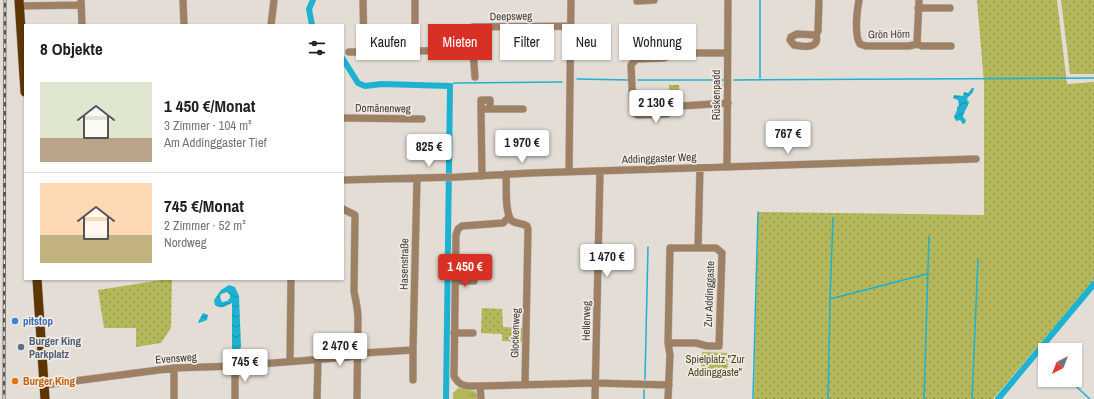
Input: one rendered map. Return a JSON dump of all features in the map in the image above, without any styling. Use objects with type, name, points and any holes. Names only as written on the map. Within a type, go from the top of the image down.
[{"type":"main road","points":[[19,3],[24,77]]},
{"type":"main road","points":[[37,280],[45,399]]},
{"type":"street","points":[[183,0],[184,24]]},
{"type":"street","points":[[271,24],[274,0]]},
{"type":"street","points":[[363,0],[363,24]]},
{"type":"street","points":[[415,0],[415,24]]},
{"type":"street","points":[[571,0],[571,24]]},
{"type":"street","points":[[637,1],[654,0]]},
{"type":"street","name":"Rüskenpadd","points":[[727,166],[728,0]]},
{"type":"street","points":[[816,35],[818,31],[819,0]]},
{"type":"street","name":"Grön Hörn","points":[[859,0],[857,39],[860,44],[866,46],[909,46],[917,44],[922,46],[951,46]]},
{"type":"street","points":[[19,3],[81,3],[82,24]]},
{"type":"street","name":"Grön Hörn","points":[[917,44],[918,4],[950,8]]},
{"type":"street","name":"Deepsweg","points":[[492,28],[562,26]]},
{"type":"street","points":[[349,52],[356,52]]},
{"type":"street","points":[[727,53],[678,53],[664,58],[636,58],[632,65],[632,109],[634,113],[638,115],[667,114],[681,106],[728,103]]},
{"type":"street","name":"Deepsweg","points":[[474,60],[475,77]]},
{"type":"street","points":[[569,172],[571,60]]},
{"type":"street","points":[[482,176],[481,109],[523,109]]},
{"type":"street","name":"Domänenweg","points":[[344,118],[422,119]]},
{"type":"street","name":"Addinggaster Weg","points":[[344,180],[600,172],[727,166],[976,159]]},
{"type":"street","name":"Zur Addinggaste","points":[[668,346],[696,343],[707,346],[719,346],[722,254],[716,248],[698,248],[700,168]]},
{"type":"street","name":"Hellerweg","points":[[595,399],[600,172]]},
{"type":"street","points":[[506,174],[509,217],[503,223],[462,226],[458,229],[456,235],[454,376],[457,382],[463,386],[595,383],[669,385]]},
{"type":"street","name":"Hasenstraße","points":[[413,380],[417,178]]},
{"type":"street","points":[[344,209],[352,213],[355,218],[354,291],[357,307],[357,399]]},
{"type":"street","name":"Glockenweg","points":[[509,217],[516,223],[527,226],[528,229],[525,385]]},
{"type":"street","points":[[668,399],[670,355],[668,346],[670,248],[698,248]]},
{"type":"street","points":[[290,362],[291,280]]},
{"type":"street","points":[[455,281],[474,281]]},
{"type":"street","points":[[454,333],[473,333]]},
{"type":"street","points":[[357,354],[413,350]]},
{"type":"street","name":"Evensweg","points":[[44,385],[174,368],[235,366],[318,360],[349,357],[357,354]]},
{"type":"street","points":[[317,399],[318,360]]},
{"type":"street","points":[[235,366],[235,399]]},
{"type":"street","points":[[174,368],[174,399]]},
{"type":"street","points":[[480,386],[481,399]]},
{"type":"green space","points":[[977,0],[1057,0],[1067,84],[1094,82],[1094,280],[1041,343],[1038,343],[1038,346],[993,399],[754,399],[758,212],[984,215],[984,83]]},
{"type":"green space","points":[[1061,0],[1094,0],[1094,74],[1070,74]]},
{"type":"green space","points":[[669,85],[679,85],[680,101],[669,102]]},
{"type":"green space","points":[[162,280],[172,280],[171,328],[161,343],[136,347],[136,328],[104,328],[98,290]]},
{"type":"green space","points":[[482,308],[502,309],[503,327],[524,328],[524,342],[502,341],[502,334],[481,333]]},
{"type":"green space","name":"Spielplatz \"Zur Addinggaste\"","points":[[702,352],[728,353],[727,377],[701,376]]},
{"type":"green space","points":[[458,388],[475,391],[477,394],[477,399],[453,399],[453,393]]},
{"type":"water","points":[[972,88],[974,89],[967,100],[969,102],[963,117],[966,120],[963,124],[960,120],[956,121],[954,117],[957,107],[959,106],[958,100],[953,98],[954,95],[963,96],[964,92],[968,93]]},
{"type":"water","points":[[229,285],[235,287],[239,296],[241,347],[238,352],[232,351],[232,303],[222,307],[215,305],[214,300],[221,290]],"holes":[[[227,292],[230,295],[230,298],[227,301],[222,302],[220,297],[221,294]]]},
{"type":"water","points":[[203,313],[208,315],[207,320],[199,323],[198,322]]},
{"type":"waterway","points":[[312,24],[309,9],[313,0]]},
{"type":"waterway","points":[[760,0],[760,78]]},
{"type":"waterway","points":[[344,61],[358,83],[365,86],[382,84],[450,86],[446,399]]},
{"type":"waterway","points":[[734,80],[1094,78]]},
{"type":"waterway","points":[[577,79],[629,80]]},
{"type":"waterway","points":[[638,80],[724,80]]},
{"type":"waterway","points":[[450,86],[454,83],[562,82]]},
{"type":"waterway","points":[[753,399],[758,212]]},
{"type":"waterway","points":[[830,299],[833,218]]},
{"type":"waterway","points":[[924,399],[929,236]]},
{"type":"waterway","points":[[645,379],[648,247]]},
{"type":"waterway","points":[[972,399],[978,259]]},
{"type":"waterway","points":[[828,399],[830,299],[927,274]]},
{"type":"waterway","points":[[998,399],[1094,284]]},
{"type":"waterway","points":[[1077,387],[1090,399]]},
{"type":"waterway","points":[[644,390],[644,399]]},
{"type":"railway","points":[[4,399],[5,0]]},
{"type":"place","name":"pitstop","points":[[15,321]]},
{"type":"place","name":"Burger King Parkplatz","points":[[21,347]]},
{"type":"place","name":"Burger King","points":[[15,381]]}]
